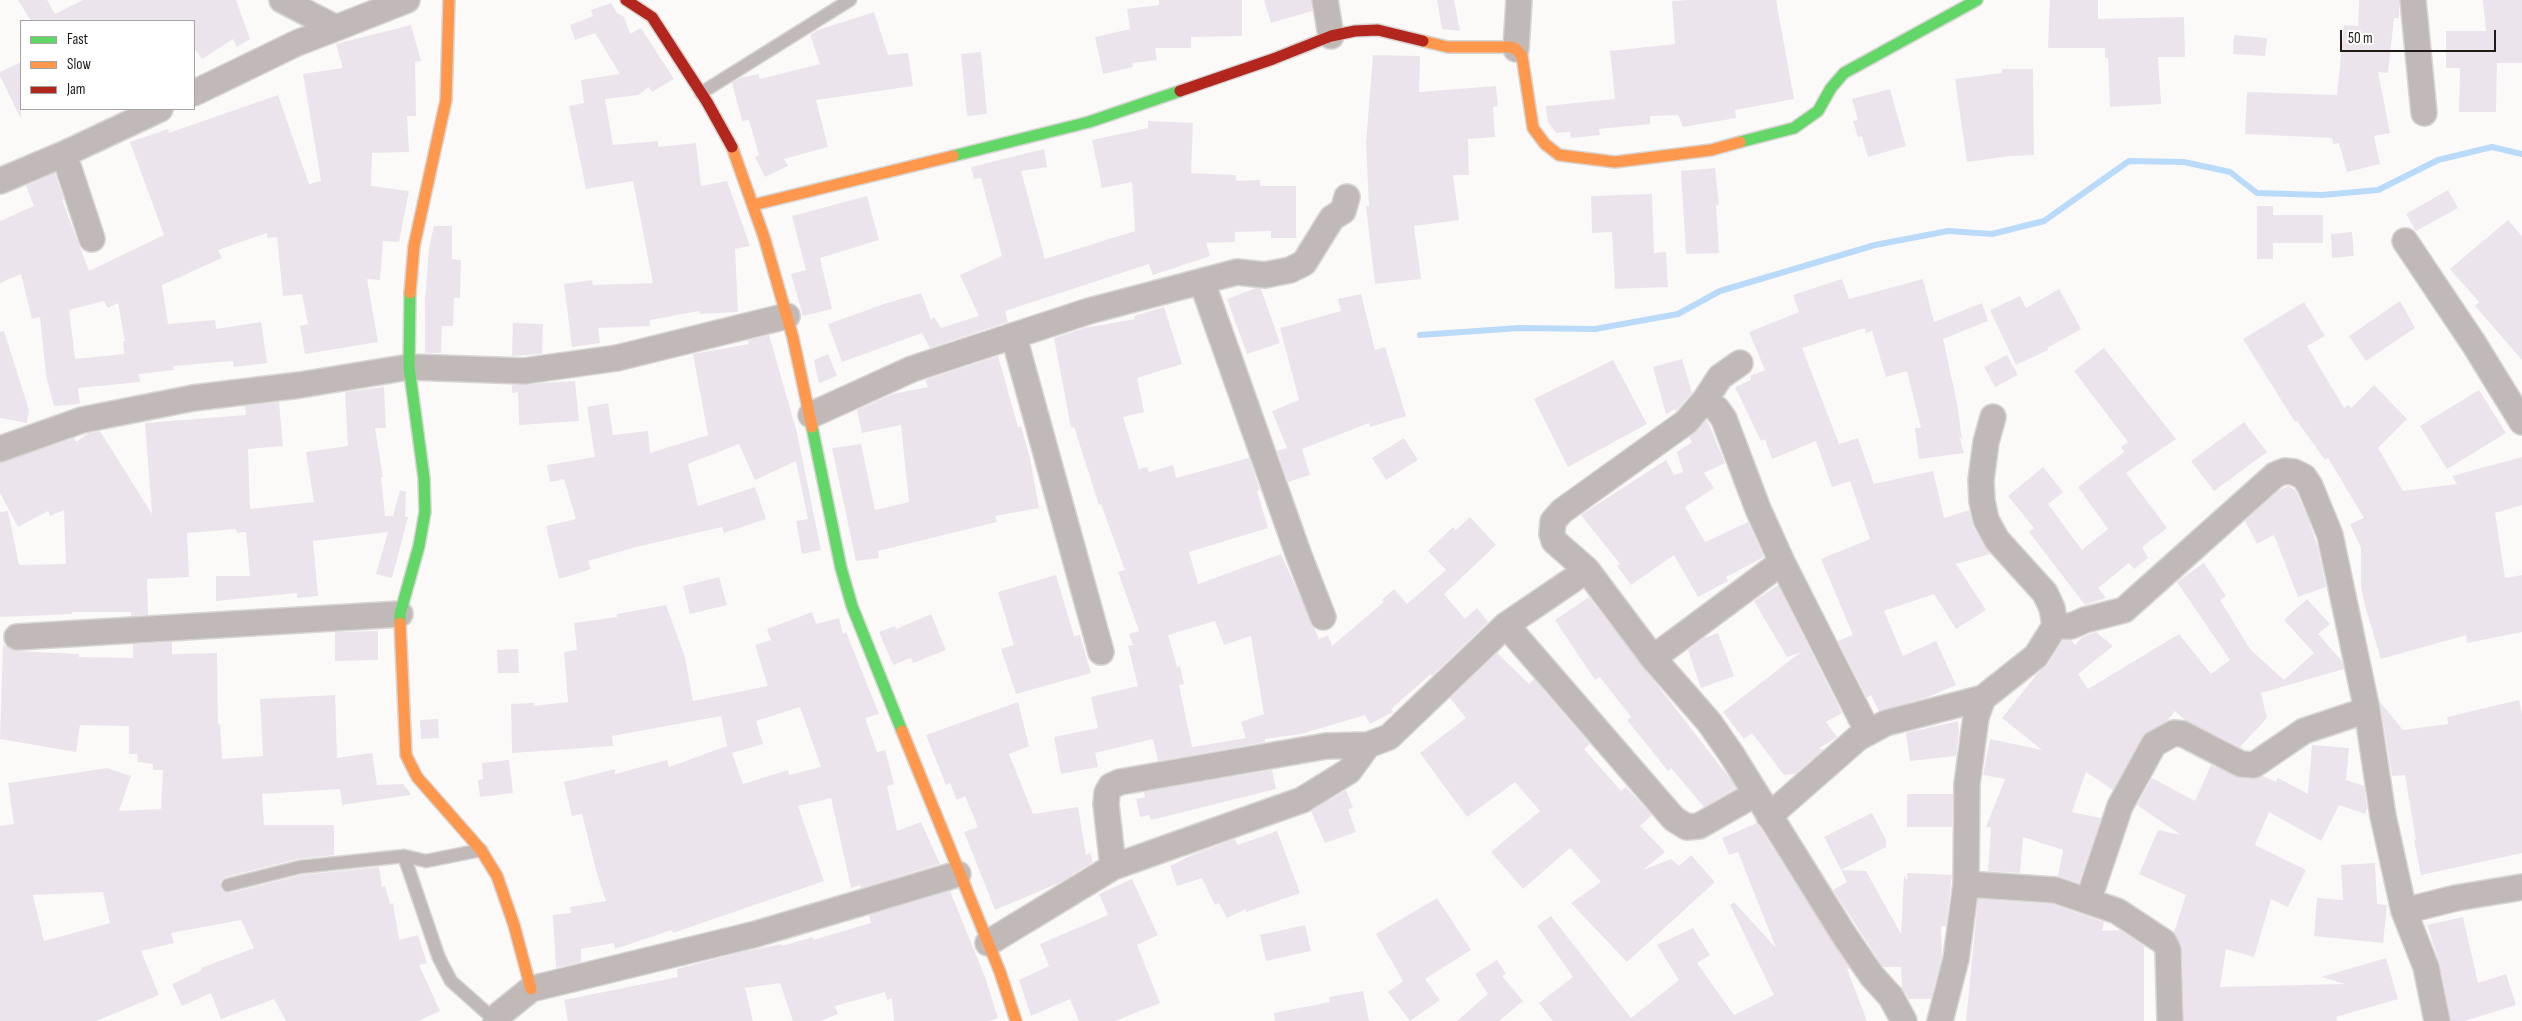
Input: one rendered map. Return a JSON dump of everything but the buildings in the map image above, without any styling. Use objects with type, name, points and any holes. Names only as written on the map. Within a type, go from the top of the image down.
[{"type":"street","points":[[282,0],[336,28]]},
{"type":"street","points":[[195,93],[297,43],[407,0]]},
{"type":"street","points":[[449,0],[446,100],[414,246],[409,300],[409,367],[424,478],[425,512],[419,546],[400,614],[406,755],[417,777],[481,850],[497,876],[514,925],[531,990]]},
{"type":"street","points":[[626,0],[652,17],[701,93],[732,148],[753,205],[787,316],[811,415],[841,568],[852,606],[958,874],[988,943],[1016,1021]]},
{"type":"street","points":[[1325,0],[1331,36]]},
{"type":"street","points":[[1516,49],[1519,0]]},
{"type":"street","points":[[753,205],[1089,122],[1273,59],[1331,36],[1355,31],[1378,30],[1448,47],[1510,47],[1516,49],[1522,56],[1534,128],[1545,144],[1559,155],[1615,162],[1711,150],[1794,128],[1818,111],[1826,100],[1831,88],[1844,73],[1977,0]]},
{"type":"street","points":[[2413,0],[2424,114]]},
{"type":"street","points":[[0,181],[64,154],[158,110]]},
{"type":"street","points":[[64,154],[92,239]]},
{"type":"street","points":[[811,415],[912,369],[1014,337],[1089,310],[1237,272],[1265,275],[1290,270],[1304,263],[1332,218],[1343,211],[1347,197]]},
{"type":"street","points":[[2405,241],[2474,344],[2522,422]]},
{"type":"street","points":[[1202,282],[1298,553],[1323,617]]},
{"type":"street","points":[[0,449],[82,420],[193,398],[300,385],[409,367],[524,371],[617,358],[787,316]]},
{"type":"street","points":[[1014,337],[1101,652]]},
{"type":"street","points":[[1740,363],[1720,377],[1705,400],[1686,422],[1557,516],[1552,527],[1554,541],[1587,570],[1653,658],[1709,722],[1844,935],[1872,976],[1891,998],[1904,1021]]},
{"type":"street","points":[[1705,400],[1717,409],[1724,419],[1758,509],[1782,562],[1868,732]]},
{"type":"street","points":[[1769,816],[1858,738],[1868,732],[1886,723],[1983,698],[2036,656],[2055,626],[2052,608],[2045,593],[1997,540],[1986,520],[1982,501],[1981,480],[1986,442],[1993,417]]},
{"type":"street","points":[[2055,626],[2071,626],[2124,610],[2259,486],[2274,475],[2285,471],[2294,472],[2304,477],[2310,486],[2330,535],[2367,710],[2383,816],[2404,911],[2426,967],[2437,1021]]},
{"type":"street","points":[[1653,658],[1782,562]]},
{"type":"street","points":[[1114,867],[1106,804],[1106,793],[1111,786],[1120,782],[1326,746],[1368,744],[1389,737],[1506,624],[1587,570]]},
{"type":"street","points":[[17,637],[400,614]]},
{"type":"street","points":[[1506,624],[1674,820],[1687,827],[1699,826],[1756,794]]},
{"type":"street","points":[[1940,1021],[1956,959],[1966,884],[1968,775],[1976,717],[1983,698]]},
{"type":"street","points":[[2088,901],[2120,806],[2154,744],[2174,733],[2184,734],[2241,764],[2254,765],[2304,731],[2367,710]]},
{"type":"street","points":[[988,943],[1114,867],[1302,800],[1349,771],[1368,744]]},
{"type":"street","points":[[496,1021],[500,1014],[531,990],[756,934],[958,874]]},
{"type":"street","points":[[1966,884],[2055,890],[2117,911],[2164,942],[2168,950],[2170,1021]]},
{"type":"street","points":[[2404,911],[2456,898],[2522,887]]},
{"type":"lane","points":[[701,93],[850,0]]},
{"type":"lane","points":[[228,885],[300,867],[404,856],[426,862],[481,850]]},
{"type":"lane","points":[[404,856],[439,958],[451,981],[485,1009],[496,1021]]},
{"type":"waterway","points":[[1420,335],[1519,328],[1595,329],[1678,314],[1720,291],[1875,245],[1948,231],[1992,234],[2044,221],[2129,161],[2184,162],[2230,172],[2257,193],[2322,195],[2378,190],[2438,160],[2492,147],[2522,154]]},
{"type":"traffic: fast","points":[[1740,142],[1794,128],[1818,111],[1831,88],[1844,73],[1977,0]]},
{"type":"traffic: fast","points":[[953,156],[1089,122],[1180,91]]},
{"type":"traffic: fast","points":[[400,623],[400,614],[419,546],[425,512],[424,478],[409,367],[410,293]]},
{"type":"traffic: fast","points":[[812,427],[841,568],[852,606],[902,731]]},
{"type":"traffic: slow","points":[[410,293],[414,246],[446,100],[449,0]]},
{"type":"traffic: slow","points":[[1423,41],[1448,47],[1510,47],[1516,49],[1522,56],[1533,128],[1545,144],[1559,155],[1615,162],[1711,150],[1740,142]]},
{"type":"traffic: slow","points":[[732,147],[764,237],[793,338],[812,427]]},
{"type":"traffic: slow","points":[[753,205],[953,156]]},
{"type":"traffic: slow","points":[[400,623],[406,755],[417,777],[481,850],[497,876],[514,925],[531,989]]},
{"type":"traffic: slow","points":[[902,731],[1000,972],[1016,1021]]},
{"type":"traffic: jam","points":[[626,0],[652,17],[707,102],[732,147]]},
{"type":"traffic: jam","points":[[1180,91],[1273,59],[1331,36],[1355,31],[1378,30],[1423,41]]}]
